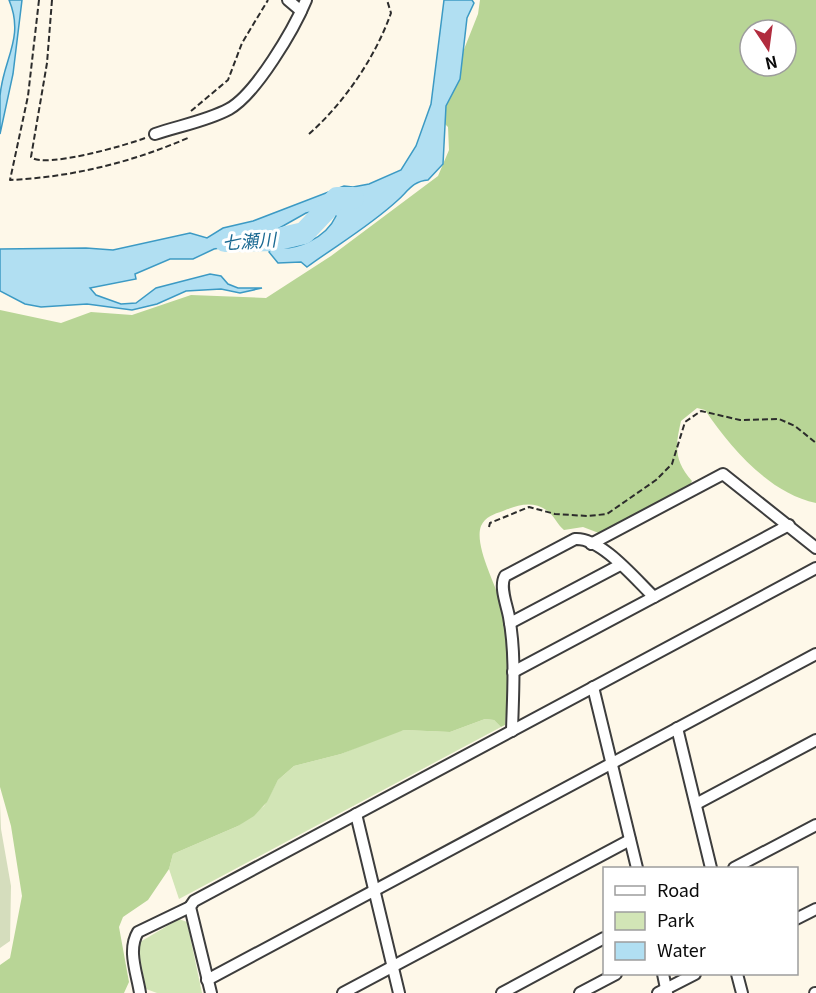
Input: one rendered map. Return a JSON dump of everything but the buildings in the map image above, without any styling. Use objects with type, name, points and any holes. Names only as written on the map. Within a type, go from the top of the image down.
[{"type":"street","points":[[288,0],[301,12]]},
{"type":"street","points":[[155,134],[234,106],[264,71],[301,12],[306,0]]},
{"type":"street","points":[[591,544],[723,474],[816,548]]},
{"type":"street","points":[[513,672],[789,525]]},
{"type":"street","points":[[512,731],[513,672],[510,623],[502,583],[505,576],[576,539],[606,552],[654,597]]},
{"type":"street","points":[[510,623],[620,565]]},
{"type":"street","points":[[140,993],[132,948],[138,932],[190,907],[194,902],[356,814],[816,568]]},
{"type":"street","points":[[207,980],[816,654]]},
{"type":"street","points":[[593,687],[637,867]]},
{"type":"street","points":[[677,728],[711,867]]},
{"type":"street","points":[[696,804],[816,740]]},
{"type":"street","points":[[356,814],[399,993]]},
{"type":"street","points":[[736,867],[816,825]]},
{"type":"street","points":[[343,993],[630,840]]},
{"type":"street","points":[[190,907],[211,993]]},
{"type":"street","points":[[798,918],[816,909]]},
{"type":"street","points":[[502,993],[603,939]]},
{"type":"street","points":[[580,993],[614,975]]},
{"type":"street","points":[[663,975],[664,992],[693,975]]},
{"type":"street","points":[[737,975],[742,993]]},
{"type":"path","points":[[39,0],[28,96],[10,180],[43,178],[93,170],[146,154],[198,132]]},
{"type":"path","points":[[52,0],[47,63],[31,158],[38,161],[79,156],[155,134]]},
{"type":"path","points":[[185,116],[228,80],[242,43],[268,0]]},
{"type":"path","points":[[309,134],[341,101],[374,49],[391,13],[387,0]]},
{"type":"path","points":[[489,527],[490,523],[529,507],[555,514],[588,516],[607,514],[656,480],[672,464],[682,428],[689,418],[701,411],[753,421],[779,419],[795,426],[816,443]]},
{"type":"green space","points":[[480,0],[816,0],[816,503],[782,490],[767,479],[739,453],[705,410],[697,408],[681,421],[677,446],[679,460],[692,481],[687,490],[604,535],[583,527],[564,530],[545,509],[527,504],[490,516],[481,526],[480,543],[504,616],[508,679],[505,725],[501,727],[494,720],[485,719],[450,732],[404,730],[341,754],[294,766],[278,780],[267,802],[254,816],[238,826],[173,854],[169,869],[148,900],[123,917],[119,927],[129,982],[124,993],[0,993],[0,965],[10,958],[22,896],[11,826],[0,787],[0,310],[61,323],[91,312],[132,315],[191,295],[266,298],[331,256],[438,176],[449,150],[448,127],[443,122],[440,110],[478,14]]},
{"type":"green space","points":[[485,719],[494,720],[501,727],[179,899],[169,869],[173,854],[238,826],[264,806],[278,780],[294,766],[341,754],[391,733],[404,730],[450,732]]},
{"type":"green space","points":[[0,804],[1,829],[11,886],[10,941],[0,948]]},
{"type":"green space","points":[[179,919],[187,922],[202,993],[157,993],[146,989],[138,948],[140,942]]},
{"type":"water","points":[[9,0],[22,0],[13,74],[0,134],[0,96],[15,26]]},
{"type":"water","points":[[444,0],[472,0],[474,3],[467,18],[460,79],[446,106],[443,164],[428,180],[415,184],[376,218],[307,267],[301,262],[278,263],[269,252],[272,247],[291,247],[318,237],[336,216],[325,209],[306,213],[267,235],[243,244],[214,249],[193,259],[170,259],[135,274],[136,279],[90,288],[96,295],[121,304],[136,303],[156,288],[210,274],[221,276],[228,284],[238,288],[262,288],[240,293],[221,289],[186,291],[157,304],[132,310],[87,304],[41,307],[25,304],[0,291],[0,249],[113,250],[190,233],[207,238],[223,228],[253,221],[344,186],[369,184],[401,170],[416,146],[431,104]]},
{"type":"waterway","name":"七瀬川","points":[[225,241],[274,240],[304,233],[337,198],[353,198]]}]
